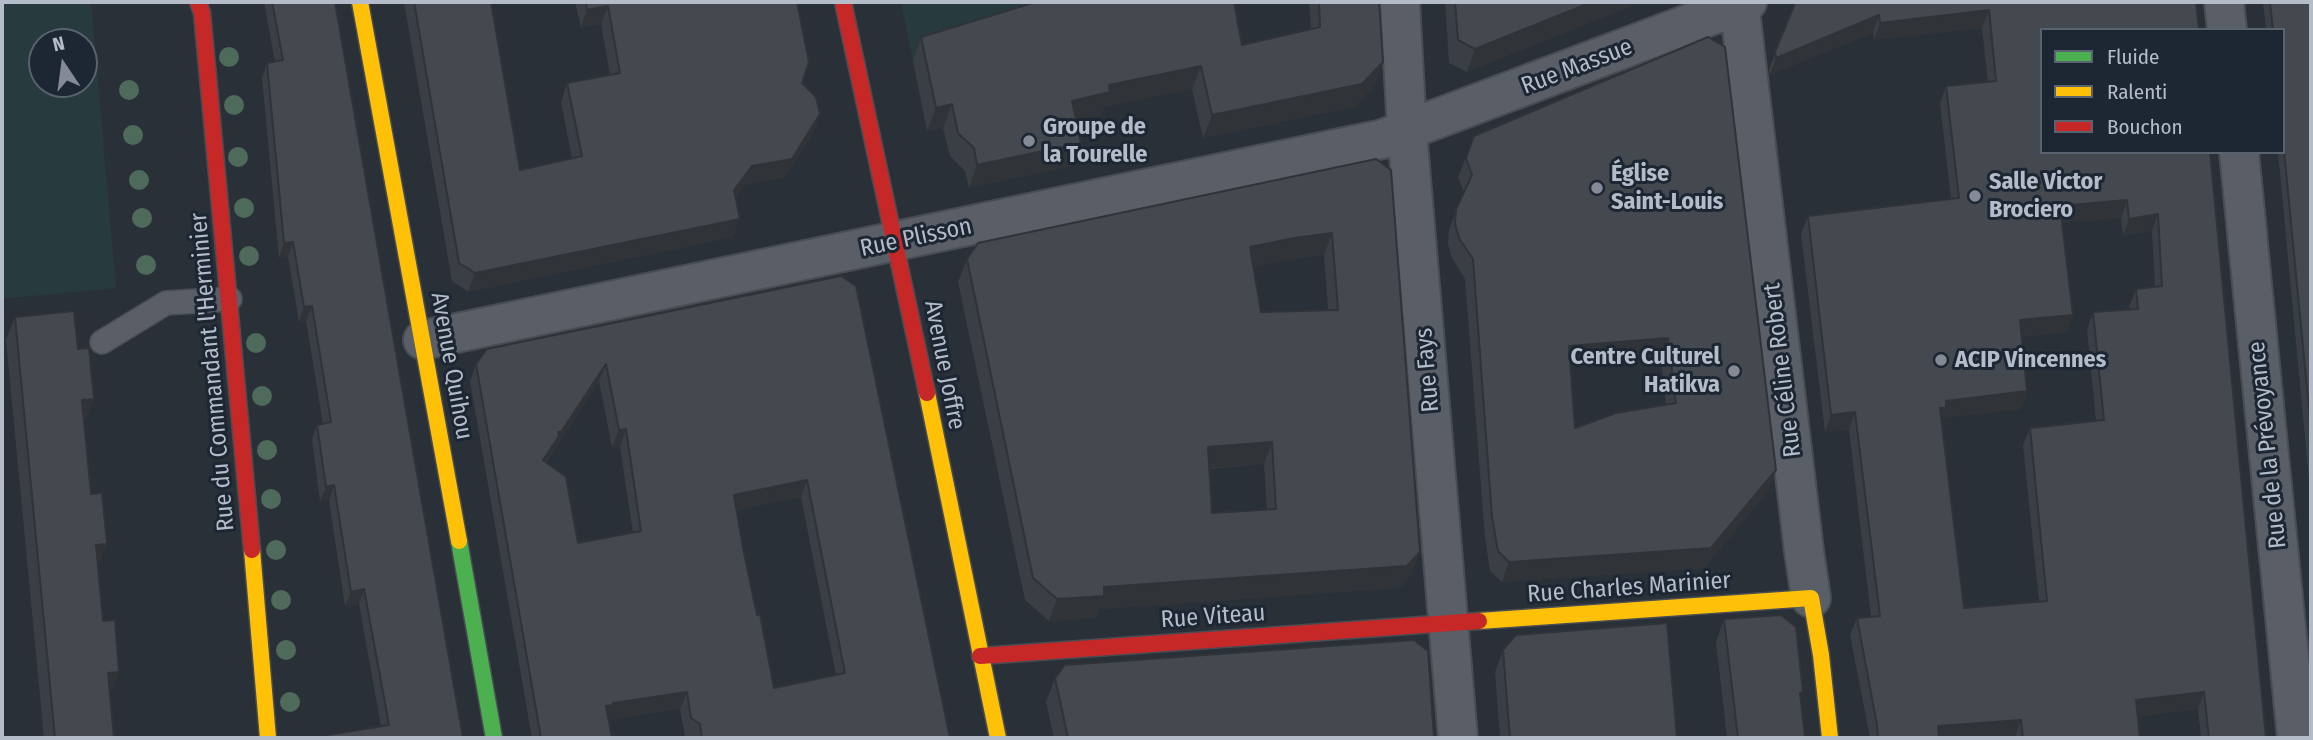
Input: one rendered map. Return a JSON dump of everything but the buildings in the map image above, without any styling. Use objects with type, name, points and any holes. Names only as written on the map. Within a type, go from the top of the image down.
[{"type":"street","name":"Rue du Commandant l'Herminier","points":[[198,2],[202,13],[230,299],[268,738]]},
{"type":"street","name":"Avenue Quihou","points":[[360,2],[494,738]]},
{"type":"street","name":"Avenue Joffre","points":[[843,2],[998,738]]},
{"type":"street","name":"Rue Fays","points":[[1400,2],[1407,131],[1458,738]]},
{"type":"street","points":[[2224,2],[2227,28]]},
{"type":"street","name":"Rue Massue","points":[[1407,131],[1742,3]]},
{"type":"street","name":"Rue Céline Robert","points":[[1742,3],[1804,551],[1821,655],[1830,738]]},
{"type":"street","name":"Rue Plisson","points":[[423,340],[895,243],[1369,142],[1407,131]]},
{"type":"street","name":"Rue de la Prévoyance","points":[[2239,154],[2297,738]]},
{"type":"street","name":"Rue Charles Marinier","points":[[1450,624],[1811,598]]},
{"type":"street","name":"Rue Viteau","points":[[979,656],[1450,624]]},
{"type":"lane","points":[[103,342],[166,303],[230,299]]},
{"type":"green space","points":[[2,2],[91,2],[93,28],[28,28],[28,98],[98,98],[98,82],[116,288],[2,299]]},
{"type":"green space","points":[[901,2],[1102,2],[913,61]]},
{"type":"traffic: fast","points":[[459,541],[494,738]]},
{"type":"traffic: slow","points":[[360,2],[459,541]]},
{"type":"traffic: slow","points":[[927,393],[998,738]]},
{"type":"traffic: slow","points":[[252,550],[268,738]]},
{"type":"traffic: slow","points":[[1479,621],[1811,598],[1821,655],[1830,738]]},
{"type":"traffic: jam","points":[[198,2],[202,13],[252,550]]},
{"type":"traffic: jam","points":[[843,2],[927,393]]},
{"type":"traffic: jam","points":[[980,656],[1479,621]]},
{"type":"place","name":"Groupe de la Tourelle","points":[[1029,141]]},
{"type":"place","name":"Église Saint-Louis","points":[[1597,188]]},
{"type":"place","name":"Salle Victor Brociero","points":[[1975,196]]},
{"type":"place","name":"ACIP Vincennes","points":[[1941,360]]},
{"type":"place","name":"Centre Culturel Hatikva","points":[[1734,371]]}]
